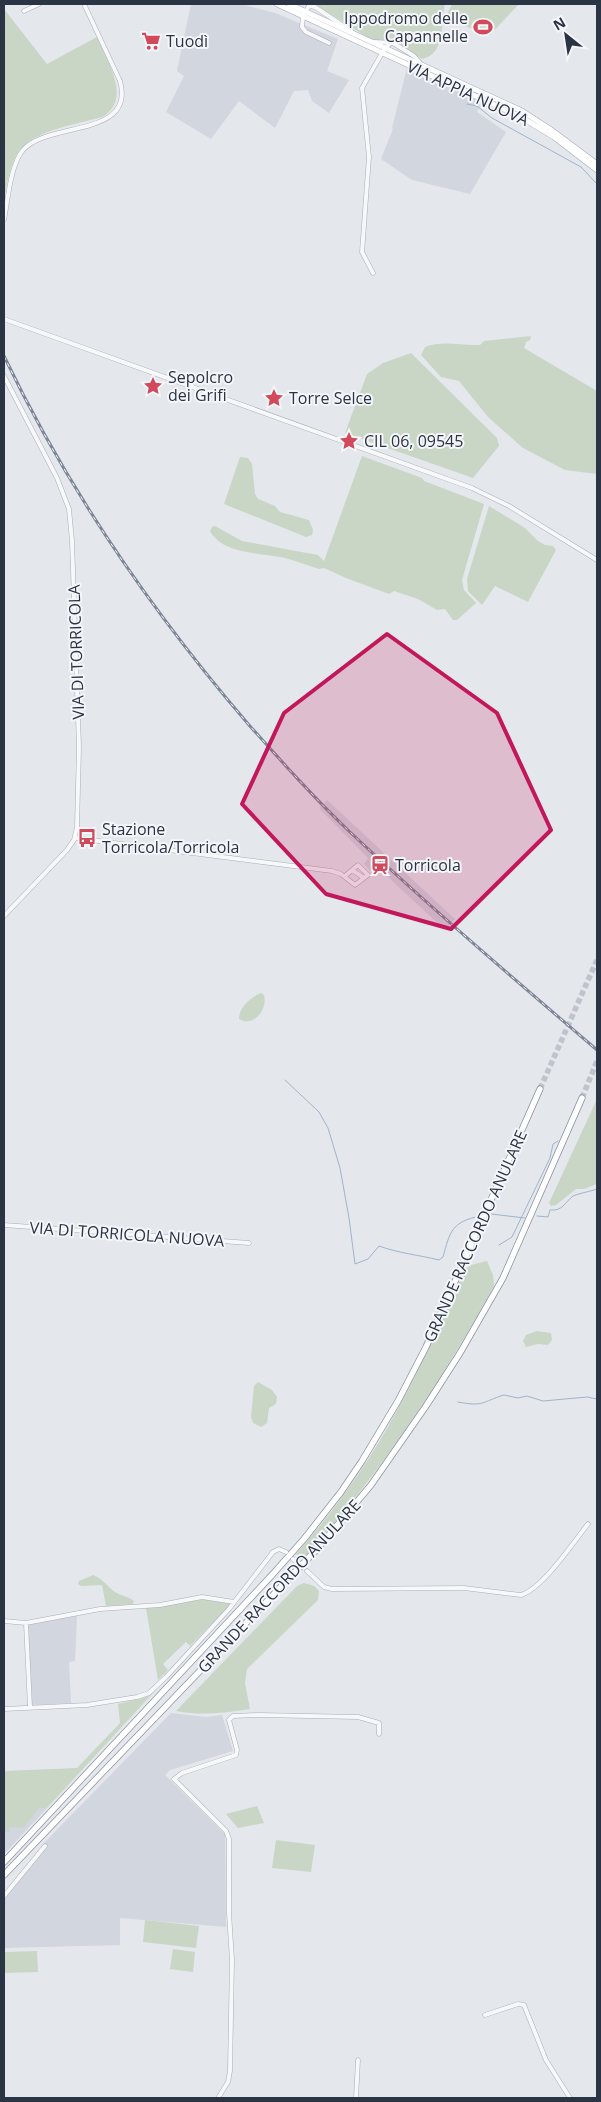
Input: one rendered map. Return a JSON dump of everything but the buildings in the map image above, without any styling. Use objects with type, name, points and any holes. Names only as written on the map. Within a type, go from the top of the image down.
[{"type":"highway","name":"GRANDE RACCORDO ANULARE","points":[[4,1862],[272,1575],[348,1482],[394,1410],[426,1347],[540,1090]]},
{"type":"highway","name":"GRANDE RACCORDO ANULARE","points":[[4,1875],[300,1567],[371,1485],[460,1353],[498,1286],[582,1098]]},
{"type":"main road","name":"VIA APPIA NUOVA","points":[[277,4],[352,33],[383,50],[421,64],[534,118],[597,164]]},
{"type":"main road","name":"VIA APPIA NUOVA","points":[[289,4],[304,13],[529,120],[597,170]]},
{"type":"street","points":[[24,11],[39,4]]},
{"type":"street","points":[[4,220],[15,167],[26,147],[43,138],[105,120],[114,113],[120,104],[122,92],[119,79],[84,4]]},
{"type":"street","points":[[304,13],[301,23],[304,30],[329,43]]},
{"type":"street","points":[[373,273],[362,252],[369,157],[362,88],[383,50],[392,42]]},
{"type":"street","points":[[373,43],[392,42],[414,56],[421,64]]},
{"type":"street","points":[[4,319],[472,488],[509,506],[597,560]]},
{"type":"street","name":"VIA DI TORRICOLA","points":[[4,376],[57,478],[68,506],[72,541],[79,730],[78,813],[75,838]]},
{"type":"street","points":[[4,916],[67,850],[75,838],[333,872],[345,876],[355,885],[368,875],[358,865],[345,876]]},
{"type":"street","points":[[352,870],[364,878]]},
{"type":"street","name":"VIA DI TORRICOLA NUOVA","points":[[4,1225],[249,1243]]},
{"type":"street","points":[[306,1571],[324,1587],[332,1589],[464,1588],[521,1595],[528,1593],[541,1582],[588,1524]]},
{"type":"street","points":[[4,1709],[94,1704],[146,1694],[166,1677],[234,1602],[274,1550],[279,1549],[286,1552]]},
{"type":"street","points":[[293,1559],[300,1564]]},
{"type":"street","points":[[4,1621],[26,1622],[100,1609],[160,1605],[202,1597],[234,1602]]},
{"type":"street","points":[[26,1622],[30,1708]]},
{"type":"street","points":[[218,2098],[227,2084],[230,2071],[232,1960],[229,1913],[229,1839],[226,1831],[174,1779],[182,1773],[236,1755],[237,1750],[229,1720],[233,1716],[358,1717],[379,1723],[380,1734]]},
{"type":"street","points":[[4,1896],[45,1846]]},
{"type":"street","points":[[485,2014],[520,2004],[524,2005],[546,2060],[570,2098]]},
{"type":"street","points":[[356,2098],[358,2060]]},
{"type":"highlighted area","points":[[387,634],[497,713],[551,830],[451,929],[326,894],[242,804],[284,713]]},
{"type":"shaded area","points":[[191,4],[241,4],[275,13],[338,39],[327,71],[349,80],[329,113],[312,101],[308,90],[294,91],[275,128],[239,101],[211,139],[166,112],[184,76],[177,71]]},
{"type":"shaded area","points":[[407,68],[482,102],[477,112],[506,132],[470,194],[412,180],[381,159],[393,129]]},
{"type":"shaded area","name":"Torricola","points":[[327,800],[455,919],[445,930],[376,866],[371,871],[364,864],[368,858],[319,808]]},
{"type":"shaded area","points":[[77,1615],[75,1661],[69,1662],[71,1703],[32,1705],[28,1624]]},
{"type":"shaded area","points":[[171,1713],[206,1717],[222,1715],[233,1751],[170,1770],[165,1775],[225,1834],[226,1927],[120,1918],[120,1945],[4,1948],[4,1894],[45,1842]]},
{"type":"shaded area","points":[[4,1807],[47,1808],[4,1854]]},
{"type":"green space","points":[[314,4],[445,4],[439,44],[430,56],[422,59],[394,40],[375,40],[367,37]]},
{"type":"green space","name":"Ippodromo delle Capannelle","points":[[452,4],[519,4],[490,35],[445,19]]},
{"type":"green space","points":[[4,9],[47,64],[97,37],[111,69],[117,90],[116,100],[111,109],[102,117],[46,133],[27,143],[13,162],[4,202]]},
{"type":"green space","points":[[531,336],[524,348],[597,391],[597,474],[565,470],[523,448],[488,417],[459,381],[441,377],[421,355],[425,347],[432,345],[480,345],[484,341]]},
{"type":"green space","points":[[411,353],[497,438],[499,446],[473,478],[345,433],[367,374],[383,363]]},
{"type":"green space","points":[[362,456],[484,504],[462,580],[464,590],[476,603],[457,620],[453,620],[445,609],[437,610],[418,599],[394,591],[389,594],[324,568],[319,569],[285,558],[233,549],[216,539],[210,531],[215,526],[242,541],[318,555],[324,561]]},
{"type":"green space","points":[[240,457],[248,458],[252,464],[255,494],[258,499],[275,506],[280,512],[309,520],[313,530],[312,535],[306,537],[224,504]]},
{"type":"green space","points":[[489,506],[525,528],[538,541],[545,545],[553,546],[556,550],[528,602],[495,586],[482,605],[468,591],[467,579]]},
{"type":"green space","points":[[261,993],[264,995],[265,1000],[259,1016],[250,1021],[239,1019],[241,1010],[246,1003]]},
{"type":"green space","points":[[597,1099],[597,1184],[584,1189],[576,1189],[556,1205],[551,1206],[549,1203]]},
{"type":"green space","points":[[487,1261],[493,1275],[494,1286],[430,1394],[357,1496],[303,1559],[296,1554],[350,1487],[395,1414],[464,1270],[471,1265]]},
{"type":"green space","points":[[537,1331],[551,1333],[552,1340],[548,1345],[538,1344],[526,1347],[523,1341],[526,1335]]},
{"type":"green space","points":[[258,1382],[272,1390],[277,1397],[276,1404],[269,1408],[267,1423],[261,1427],[253,1423],[251,1417],[254,1386]]},
{"type":"green space","points":[[93,1575],[115,1592],[134,1601],[133,1604],[106,1606],[102,1585],[81,1586],[78,1584],[79,1581]]},
{"type":"green space","points":[[304,1583],[314,1586],[319,1591],[318,1600],[247,1669],[245,1683],[250,1709],[204,1714],[176,1711],[297,1586]]},
{"type":"green space","points":[[203,1599],[231,1604],[190,1646],[186,1642],[163,1664],[168,1670],[158,1680],[146,1608]]},
{"type":"green space","points":[[154,1692],[47,1808],[39,1808],[23,1828],[10,1827],[9,1832],[4,1832],[4,1771],[77,1768],[120,1723],[118,1704],[143,1698]]},
{"type":"green space","points":[[257,1806],[264,1823],[238,1828],[226,1814]]},
{"type":"green space","points":[[276,1840],[315,1845],[311,1872],[272,1868]]},
{"type":"green space","points":[[145,1920],[199,1926],[196,1948],[143,1942]]},
{"type":"green space","points":[[173,1949],[195,1952],[193,1972],[170,1969]]},
{"type":"green space","points":[[37,1951],[38,1972],[4,1973],[4,1952]]},
{"type":"waterway","points":[[467,104],[477,106],[492,118],[581,167],[597,184]]},
{"type":"waterway","points":[[285,1080],[319,1112],[328,1128],[340,1168],[355,1264],[368,1259],[379,1246],[439,1260],[443,1257],[453,1229],[463,1221],[480,1216]]},
{"type":"waterway","points":[[499,1245],[512,1237],[550,1158],[553,1144],[558,1141]]},
{"type":"waterway","points":[[537,1216],[548,1217],[550,1210],[561,1208],[573,1196],[597,1189]]},
{"type":"waterway","points":[[491,1214],[525,1218]]},
{"type":"waterway","points":[[458,1402],[478,1404],[504,1395],[518,1398],[527,1396],[543,1401],[587,1397],[597,1399]]},
{"type":"tunnel","points":[[540,1089],[597,960]]},
{"type":"tunnel","points":[[582,1098],[597,1061]]},
{"type":"railway","points":[[4,356],[56,454],[114,548],[179,639],[249,725],[312,794],[351,833],[504,970],[597,1050]]},
{"type":"place","name":"Ippodromo delle Capannelle","points":[[483,27]]},
{"type":"place","name":"Tuodì","points":[[151,41]]},
{"type":"place","name":"Sepolcro dei Grifi","points":[[153,386]]},
{"type":"place","name":"Torre Selce","points":[[274,398]]},
{"type":"place","name":"CIL 06, 09545","points":[[349,441]]},
{"type":"place","name":"Stazione Torricola/Torricola","points":[[87,838]]},
{"type":"place","name":"Torricola","points":[[380,865]]}]
